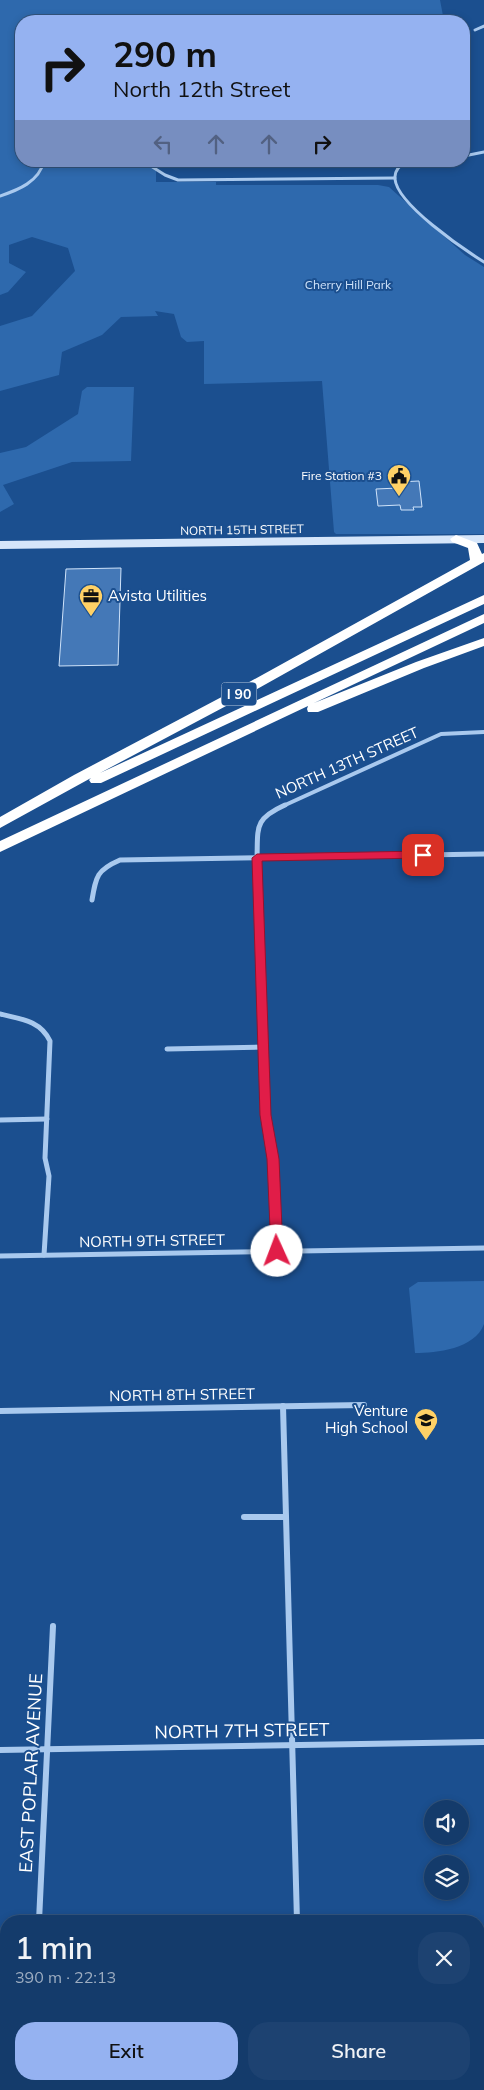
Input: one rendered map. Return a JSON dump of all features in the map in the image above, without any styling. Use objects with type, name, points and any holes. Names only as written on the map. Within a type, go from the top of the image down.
[{"type":"highway","name":"I 90","points":[[0,825],[80,778],[281,671],[480,559],[474,547],[456,539]]},
{"type":"highway","name":"I 90","points":[[0,825],[484,598]]},
{"type":"highway","name":"I 90","points":[[0,847],[484,618]]},
{"type":"highway","points":[[208,748],[288,719],[484,642]]},
{"type":"main road","name":"NORTH 15TH STREET","points":[[0,545],[484,539]]},
{"type":"street","points":[[475,30],[484,26]]},
{"type":"street","points":[[470,155],[484,152]]},
{"type":"street","points":[[0,196],[23,186],[38,175],[44,167]]},
{"type":"street","points":[[152,167],[178,180],[395,178]]},
{"type":"street","points":[[400,167],[397,169],[395,178],[398,187],[412,205],[449,238],[484,262]]},
{"type":"street","name":"NORTH 13TH STREET","points":[[277,1251],[273,1159],[266,1115],[257,858],[258,825],[269,812],[441,734],[484,732]]},
{"type":"street","points":[[92,900],[95,879],[102,867],[120,860],[484,854]]},
{"type":"street","points":[[0,1014],[34,1022],[44,1029],[49,1036],[51,1046],[45,1158],[49,1176],[44,1255]]},
{"type":"street","points":[[166,1049],[263,1047]]},
{"type":"street","points":[[0,1120],[47,1119]]},
{"type":"street","name":"NORTH 9TH STREET","points":[[0,1256],[484,1248]]},
{"type":"street","name":"NORTH 8TH STREET","points":[[0,1411],[364,1405]]},
{"type":"street","points":[[283,1406],[297,1915]]},
{"type":"street","points":[[244,1517],[286,1516]]},
{"type":"street","name":"EAST POPLAR AVENUE","points":[[39,1915],[53,1626]]},
{"type":"street","name":"NORTH 7TH STREET","points":[[0,1750],[484,1742]]},
{"type":"green space","name":"Cherry Hill Park","points":[[0,0],[440,0],[443,15],[15,15],[15,167],[156,167],[156,182],[216,182],[216,185],[378,185],[389,187],[465,255],[484,267],[484,534],[336,534],[334,532],[322,381],[204,384],[204,341],[187,342],[181,337],[174,314],[155,311],[158,316],[121,317],[102,335],[62,352],[59,375],[0,391],[0,326],[32,316],[75,271],[68,248],[32,237],[9,245],[9,263],[26,272],[8,292],[0,295]]},
{"type":"green space","points":[[87,387],[134,387],[131,461],[72,462],[3,485],[14,504],[0,512],[0,453],[26,447],[78,414],[82,391]]},
{"type":"green space","points":[[484,1281],[484,1324],[479,1332],[472,1339],[454,1348],[415,1353],[409,1288],[418,1282]]},
{"type":"building","name":"Fire Station #3","points":[[419,481],[422,507],[413,507],[414,510],[401,510],[400,505],[378,506],[376,489],[398,488],[398,482]]},
{"type":"building","name":"Avista Utilities","points":[[121,568],[118,665],[59,666],[66,569]]},
{"type":"place","name":"Fire Station #3","points":[[399,497]]},
{"type":"place","name":"Avista Utilities","points":[[91,617]]},
{"type":"place","name":"Venture High School","points":[[426,1441]]},
{"type":"route","points":[[277,1251],[273,1159],[266,1115],[257,858],[423,855]]}]
